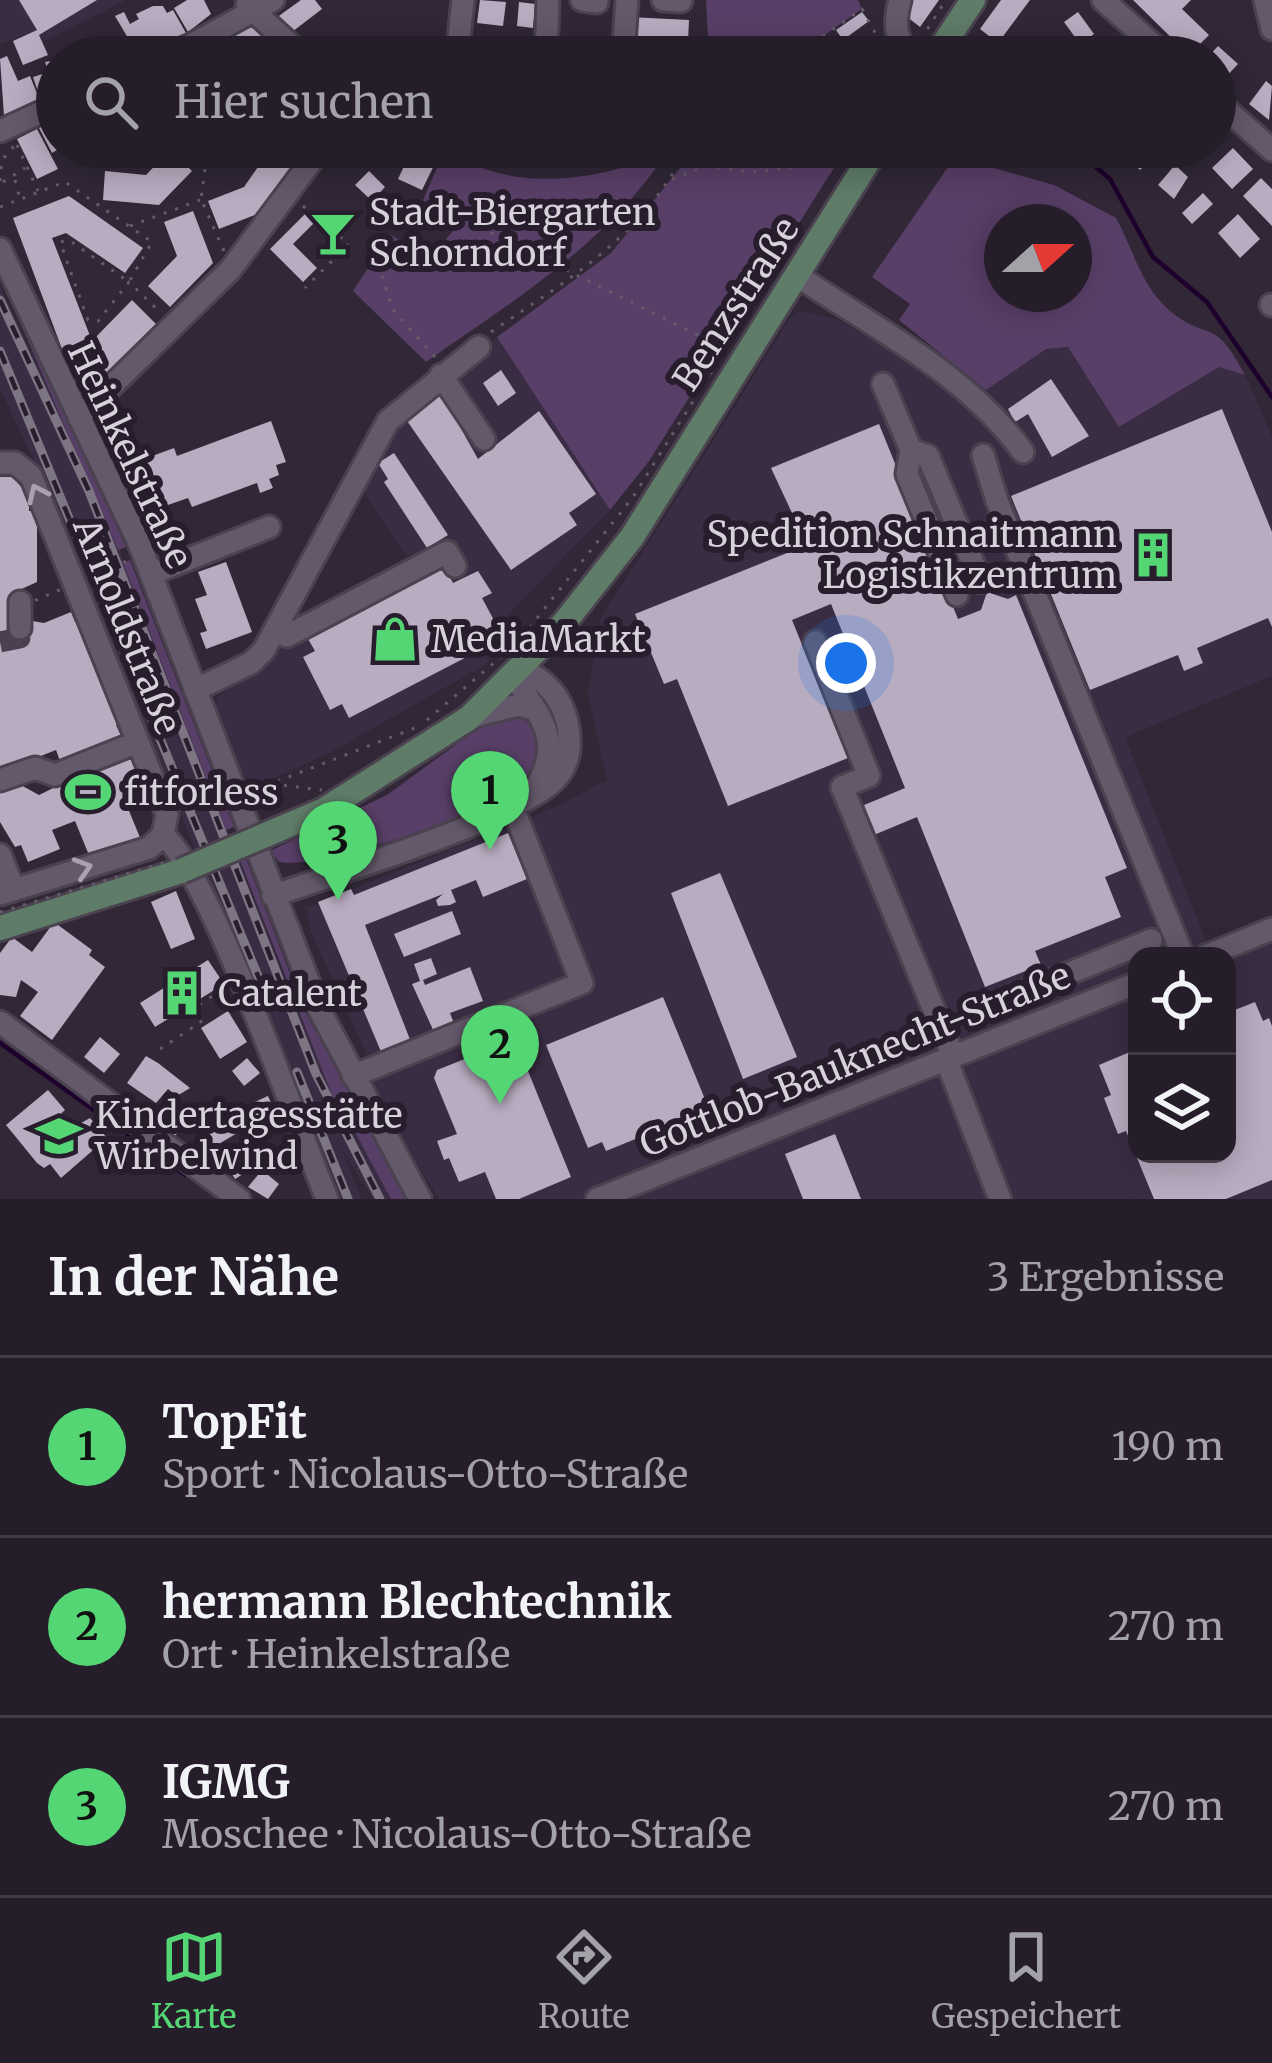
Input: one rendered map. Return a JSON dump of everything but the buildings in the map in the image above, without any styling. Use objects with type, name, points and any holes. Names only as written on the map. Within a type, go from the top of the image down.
[{"type":"main road","points":[[933,36],[973,0]]},
{"type":"main road","name":"Benzstraße","points":[[425,735],[470,718],[521,669],[605,571],[865,168]]},
{"type":"main road","name":"Benzstraße","points":[[0,928],[238,851],[425,735],[555,619],[653,500]]},
{"type":"street","points":[[459,36],[463,0]]},
{"type":"street","points":[[547,36],[548,0]]},
{"type":"street","points":[[624,36],[627,0]]},
{"type":"street","points":[[663,0],[681,1]]},
{"type":"street","points":[[900,0],[894,22],[901,36]]},
{"type":"street","points":[[1103,0],[1143,36]]},
{"type":"street","points":[[1265,0],[1272,28]]},
{"type":"street","points":[[203,36],[256,4],[285,36]]},
{"type":"street","points":[[0,131],[36,115]]},
{"type":"street","points":[[1236,118],[1272,150]]},
{"type":"street","points":[[79,418],[231,269],[307,168]]},
{"type":"street","name":"Heinkelstraße","points":[[0,250],[151,574],[273,896],[353,1076],[420,1199]]},
{"type":"street","points":[[798,276],[964,387],[993,410],[1023,452]]},
{"type":"street","points":[[195,690],[251,663],[276,630],[388,421],[479,347]]},
{"type":"street","points":[[444,373],[484,439]]},
{"type":"street","points":[[883,384],[911,450],[907,474],[957,595]]},
{"type":"street","points":[[911,450],[928,456],[981,582]]},
{"type":"street","points":[[983,455],[997,501],[1179,947]]},
{"type":"street","name":"Arnoldstraße","points":[[0,463],[15,463],[31,476],[167,814],[163,836],[180,849],[327,1199]]},
{"type":"street","points":[[151,574],[269,527]]},
{"type":"street","points":[[276,630],[287,636],[447,552],[454,566]]},
{"type":"street","points":[[815,642],[869,776],[842,787],[1000,1199]]},
{"type":"street","points":[[273,896],[522,802],[558,778],[570,736],[553,693],[540,677],[521,669],[523,689],[551,741],[547,769],[522,802]]},
{"type":"street","points":[[470,718],[518,705],[536,710]]},
{"type":"street","points":[[0,780],[35,768],[55,775],[138,742]]},
{"type":"street","points":[[230,779],[252,770]]},
{"type":"street","points":[[353,1076],[582,982],[522,802]]},
{"type":"street","points":[[0,854],[7,892],[148,848],[163,836]]},
{"type":"street","points":[[1228,947],[1272,929]]},
{"type":"street","points":[[971,1013],[1150,940]]},
{"type":"street","name":"Gottlob-Bauknecht-Straße","points":[[597,1199],[1128,987]]},
{"type":"street","points":[[1020,993],[1031,1025]]},
{"type":"street","points":[[0,1022],[95,1104],[213,1191],[239,1199]]},
{"type":"path","points":[[924,36],[946,0]]},
{"type":"path","points":[[823,36],[862,9],[890,36]]},
{"type":"path","points":[[1,182],[2,160],[17,144],[38,192]]},
{"type":"path","points":[[1,182],[27,168]]},
{"type":"path","points":[[479,347],[486,335],[623,238],[676,168]]},
{"type":"path","points":[[670,179],[701,168]]},
{"type":"path","points":[[722,168],[752,172],[789,168]]},
{"type":"path","points":[[205,169],[201,199],[231,269]]},
{"type":"path","points":[[1,182],[15,179],[20,200]]},
{"type":"path","points":[[0,207],[65,182],[86,196],[152,242],[129,282],[92,323],[59,239],[69,240],[129,282],[173,325]]},
{"type":"path","points":[[80,204],[86,196]]},
{"type":"path","points":[[286,196],[349,244],[305,288]]},
{"type":"path","points":[[129,226],[201,199]]},
{"type":"path","points":[[393,749],[425,735],[555,598],[633,497],[726,349],[475,225],[423,221],[380,270],[393,310],[444,373]]},
{"type":"path","points":[[319,274],[326,281]]},
{"type":"path","points":[[20,608],[160,547]]},
{"type":"path","points":[[340,787],[324,798],[321,790],[270,784],[425,735]]},
{"type":"path","points":[[0,912],[167,862]]},
{"type":"path","points":[[160,1049],[201,1022],[193,1009],[238,980]]},
{"type":"shaded area","points":[[0,0],[126,0],[55,36],[40,36],[36,30],[0,44]]},
{"type":"shaded area","points":[[706,0],[858,0],[862,9],[823,36],[708,36]]},
{"type":"shaded area","points":[[437,168],[485,168],[554,179],[619,168],[655,168],[588,243],[426,362],[353,291],[390,234],[429,260],[456,227],[423,200]]},
{"type":"shaded area","points":[[680,168],[834,168],[649,461],[610,510],[497,337],[611,253]]},
{"type":"shaded area","points":[[947,168],[994,168],[1054,185],[1090,204],[984,204],[984,312],[1092,312],[1092,205],[1116,218],[1158,299],[1181,319],[1217,336],[1245,375],[1219,367],[1119,427],[1068,347],[1046,349],[986,390],[899,320],[910,304],[872,277]]},
{"type":"shaded area","points":[[0,276],[126,547],[118,550]]},
{"type":"shaded area","points":[[0,286],[100,498],[291,994],[391,1199],[373,1199],[341,1147],[362,1199],[339,1199],[43,480],[0,389]]},
{"type":"shaded area","points":[[801,311],[837,319],[973,399],[1046,349],[1068,347],[1119,427],[1219,366],[1245,375],[1272,437],[1272,676],[1125,737],[1208,947],[1128,947],[1128,1163],[1236,1163],[1236,957],[1272,943],[1272,1199],[439,1199],[394,1127],[371,1084],[369,1059],[311,932],[306,908],[558,806],[607,780],[588,694],[600,620],[789,320]]},
{"type":"shaded area","points":[[497,337],[610,510],[507,615],[518,633],[483,666],[331,752],[250,789],[215,714],[217,698],[281,650],[294,621],[409,561],[362,489],[400,420]]},
{"type":"shaded area","points":[[130,560],[234,827],[226,830],[123,563]]},
{"type":"shaded area","points":[[499,713],[519,717],[537,737],[541,757],[519,787],[472,811],[364,849],[300,862],[279,862],[270,851],[387,795]]},
{"type":"shaded area","points":[[245,856],[304,1010],[407,1199],[391,1199],[349,1121],[343,1123],[239,858]]},
{"type":"waterway","points":[[1097,168],[1110,179],[1153,257],[1207,302],[1272,397]]},
{"type":"waterway","points":[[0,1043],[185,1175]]},
{"type":"tunnel","points":[[0,642],[20,638],[20,628]]},
{"type":"railway","points":[[0,300],[89,491],[316,1074],[380,1199]]},
{"type":"railway","points":[[0,351],[270,1005]]},
{"type":"railway","points":[[297,1072],[348,1199]]},
{"type":"place","name":"Stadt-Biergarten Schorndorf","points":[[333,233]]},
{"type":"place","name":"Spedition Schnaitmann Logistikzentrum","points":[[1153,555]]},
{"type":"place","name":"MediaMarkt","points":[[395,639]]},
{"type":"place","name":"fitforless","points":[[88,792]]},
{"type":"place","name":"TopFit","points":[[490,850]]},
{"type":"place","name":"IGMG","points":[[338,900]]},
{"type":"place","name":"Catalent","points":[[182,993]]},
{"type":"place","name":"hermann Blechtechnik","points":[[500,1104]]},
{"type":"place","name":"Kindertagesstätte Wirbelwind","points":[[59,1136]]}]
